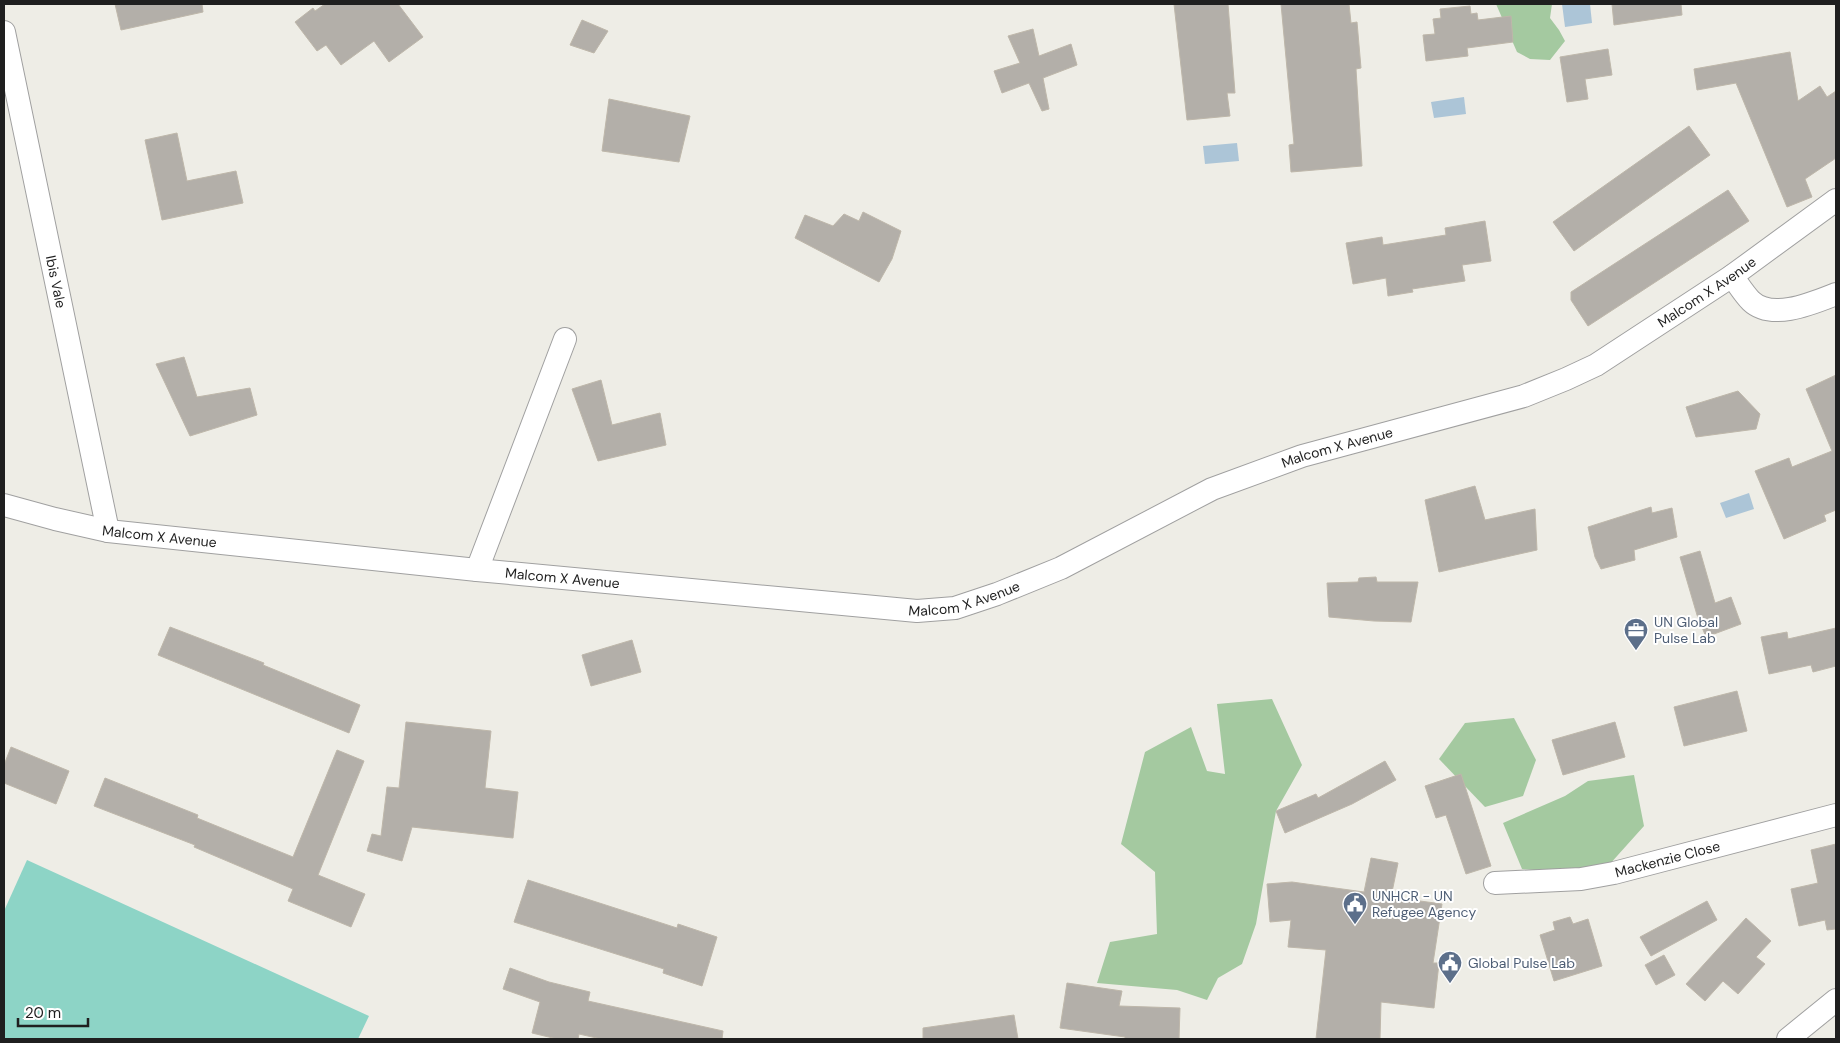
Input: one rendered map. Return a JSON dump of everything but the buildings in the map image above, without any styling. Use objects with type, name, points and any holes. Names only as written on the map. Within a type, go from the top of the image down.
[{"type":"street","name":"Ibis Vale","points":[[4,32],[108,531]]},
{"type":"street","name":"Malcom X Avenue","points":[[4,504],[55,519],[108,531],[477,570],[917,610],[955,608],[997,594],[1061,568],[1212,489],[1302,456],[1524,396],[1596,365],[1732,276],[1836,200]]},
{"type":"street","points":[[1732,276],[1752,302],[1770,310],[1787,310],[1836,294]]},
{"type":"street","points":[[477,570],[565,339]]},
{"type":"street","name":"Mackenzie Close","points":[[1495,883],[1581,879],[1614,873],[1836,815]]},
{"type":"street","points":[[1788,1039],[1836,1000]]},
{"type":"green space","points":[[1496,4],[1552,4],[1550,18],[1565,41],[1550,60],[1530,59],[1517,52]]},
{"type":"green space","points":[[1272,699],[1302,765],[1276,811],[1256,924],[1242,964],[1218,978],[1207,1000],[1177,990],[1097,983],[1110,942],[1157,934],[1155,872],[1121,844],[1145,752],[1191,727],[1207,771],[1225,774],[1217,704]]},
{"type":"green space","points":[[1514,718],[1536,760],[1523,796],[1485,807],[1439,759],[1465,723]]},
{"type":"green space","points":[[1634,775],[1644,826],[1600,875],[1522,869],[1503,823],[1565,796],[1588,781]]},
{"type":"shaded area","points":[[1562,4],[1590,4],[1592,23],[1565,27]]},
{"type":"shaded area","points":[[1464,97],[1466,114],[1434,118],[1431,102]]},
{"type":"shaded area","points":[[1237,143],[1239,161],[1205,164],[1203,146]]},
{"type":"shaded area","points":[[1749,493],[1754,509],[1726,518],[1720,503]]},
{"type":"shaded area","points":[[27,860],[369,1016],[358,1039],[4,1039],[4,911]]},
{"type":"place","name":"UN Global Pulse Lab","points":[[1636,651]]},
{"type":"place","name":"UNHCR - UN Refugee Agency","points":[[1355,925]]},
{"type":"place","name":"Global Pulse Lab","points":[[1450,984]]}]
